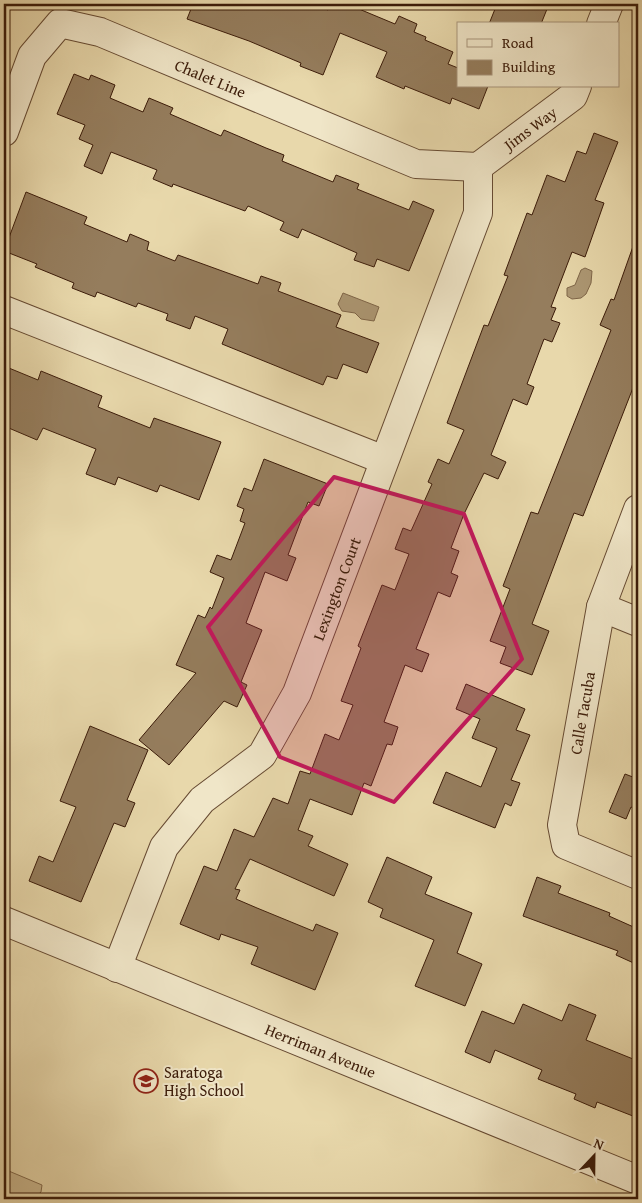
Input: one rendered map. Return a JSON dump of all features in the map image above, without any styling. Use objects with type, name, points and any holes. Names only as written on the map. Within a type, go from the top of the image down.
[{"type":"street","points":[[602,22],[609,4]]},
{"type":"street","name":"Chalet Line","points":[[4,132],[32,56],[60,23],[100,32],[416,164],[478,167]]},
{"type":"street","name":"Jims Way","points":[[478,167],[573,96],[576,88]]},
{"type":"street","name":"Lexington Court","points":[[117,968],[164,847],[202,800],[262,755],[297,693],[478,213],[478,167]]},
{"type":"street","points":[[4,310],[384,460]]},
{"type":"street","name":"Calle Tacuba","points":[[638,509],[601,607],[562,824],[566,845],[638,875]]},
{"type":"street","points":[[601,607],[638,622]]},
{"type":"street","name":"Herriman Avenue","points":[[4,921],[638,1180]]},
{"type":"highlighted area","points":[[334,477],[464,514],[522,659],[394,802],[280,757],[208,627]]},
{"type":"shaded area","points":[[585,268],[592,271],[591,283],[586,294],[581,298],[572,299],[567,296],[567,288],[575,285],[581,270]]},
{"type":"shaded area","points":[[343,293],[379,307],[374,321],[361,319],[355,313],[342,311],[338,304]]},
{"type":"shaded area","points":[[4,1169],[42,1185],[41,1192],[33,1199],[4,1199]]},
{"type":"building","points":[[193,4],[313,4],[328,10],[330,4],[347,4],[395,24],[399,16],[417,24],[414,32],[426,37],[425,40],[453,52],[448,64],[457,68],[457,88],[487,88],[479,109],[452,98],[450,104],[405,86],[404,89],[376,77],[387,52],[340,33],[323,75],[300,66],[301,63],[249,41],[187,19]]},
{"type":"building","points":[[497,4],[549,4],[542,22],[490,22]]},
{"type":"building","points":[[74,74],[89,80],[91,75],[115,85],[110,98],[143,112],[149,98],[173,108],[170,114],[221,136],[224,130],[284,155],[282,161],[333,182],[336,175],[359,184],[357,189],[409,210],[413,201],[434,210],[409,271],[377,259],[374,267],[354,260],[357,253],[302,229],[298,238],[280,230],[284,222],[248,206],[245,211],[173,184],[172,187],[153,179],[157,170],[111,152],[102,174],[84,166],[93,145],[79,139],[85,125],[57,114]]},
{"type":"building","points":[[594,133],[618,142],[595,200],[604,203],[585,257],[572,252],[551,307],[556,308],[551,320],[560,323],[552,342],[544,339],[527,384],[534,387],[527,405],[513,399],[491,455],[506,462],[498,479],[484,473],[464,514],[451,548],[459,551],[451,573],[458,576],[450,597],[438,592],[416,649],[429,654],[422,672],[405,665],[384,722],[398,727],[392,745],[387,744],[371,786],[364,783],[352,815],[310,799],[298,830],[313,836],[308,846],[348,864],[334,896],[250,859],[235,889],[240,890],[236,899],[257,908],[313,931],[316,924],[338,933],[315,990],[251,964],[258,947],[221,934],[219,940],[180,924],[204,866],[217,871],[234,829],[254,837],[273,798],[288,804],[300,771],[310,774],[325,734],[339,740],[353,705],[341,701],[361,648],[358,646],[382,585],[395,590],[409,554],[395,549],[403,528],[411,531],[432,484],[428,482],[438,459],[449,464],[464,430],[447,423],[484,325],[488,326],[508,276],[504,275],[527,213],[532,215],[547,175],[565,182],[577,151],[586,154]]},
{"type":"building","points":[[26,192],[87,217],[84,224],[127,242],[130,234],[149,242],[147,250],[175,261],[178,255],[258,284],[261,276],[281,283],[278,291],[341,315],[336,327],[379,343],[367,373],[343,364],[337,379],[327,376],[323,385],[222,344],[228,329],[195,316],[190,329],[166,320],[168,314],[138,303],[136,307],[97,292],[95,297],[72,288],[74,283],[35,267],[37,264],[4,251]]},
{"type":"building","points":[[636,238],[638,238],[638,375],[583,516],[574,513],[532,624],[549,631],[532,675],[500,663],[506,647],[490,641],[510,589],[503,586],[531,512],[538,514],[611,330],[600,325],[611,299],[614,300]]},
{"type":"building","points":[[4,366],[38,380],[41,371],[102,396],[98,407],[150,428],[154,418],[221,442],[199,500],[160,485],[157,492],[118,477],[115,485],[86,474],[96,449],[43,428],[37,440],[4,426]]},
{"type":"building","points":[[264,459],[328,484],[319,506],[308,502],[288,555],[296,558],[287,581],[265,572],[246,623],[262,630],[241,682],[247,685],[237,707],[224,701],[169,765],[139,740],[196,673],[176,665],[198,615],[205,618],[210,607],[212,609],[224,578],[210,572],[217,555],[231,560],[245,523],[240,521],[244,509],[237,506],[244,488],[252,491]]},
{"type":"building","points":[[466,684],[525,709],[516,730],[530,735],[511,780],[520,783],[511,806],[505,803],[495,828],[433,803],[446,772],[481,787],[497,748],[472,738],[480,719],[456,709]]},
{"type":"building","points":[[90,726],[148,750],[127,800],[135,803],[125,827],[114,823],[81,902],[29,881],[39,856],[53,862],[76,807],[60,801]]},
{"type":"building","points":[[625,774],[638,779],[638,810],[631,807],[626,819],[609,812]]},
{"type":"building","points":[[387,857],[432,877],[425,894],[472,913],[457,953],[482,964],[465,1006],[415,986],[434,940],[380,917],[383,909],[368,902]]},
{"type":"building","points":[[537,877],[561,886],[558,893],[610,913],[609,916],[638,929],[638,965],[616,955],[618,951],[523,916]]},
{"type":"building","points":[[523,1004],[562,1021],[569,1004],[596,1015],[586,1040],[638,1061],[638,1118],[597,1102],[595,1108],[574,1099],[576,1094],[538,1079],[542,1070],[495,1050],[490,1063],[465,1052],[482,1011],[514,1024]]},
{"type":"place","name":"Saratoga High School","points":[[146,1081]]}]
